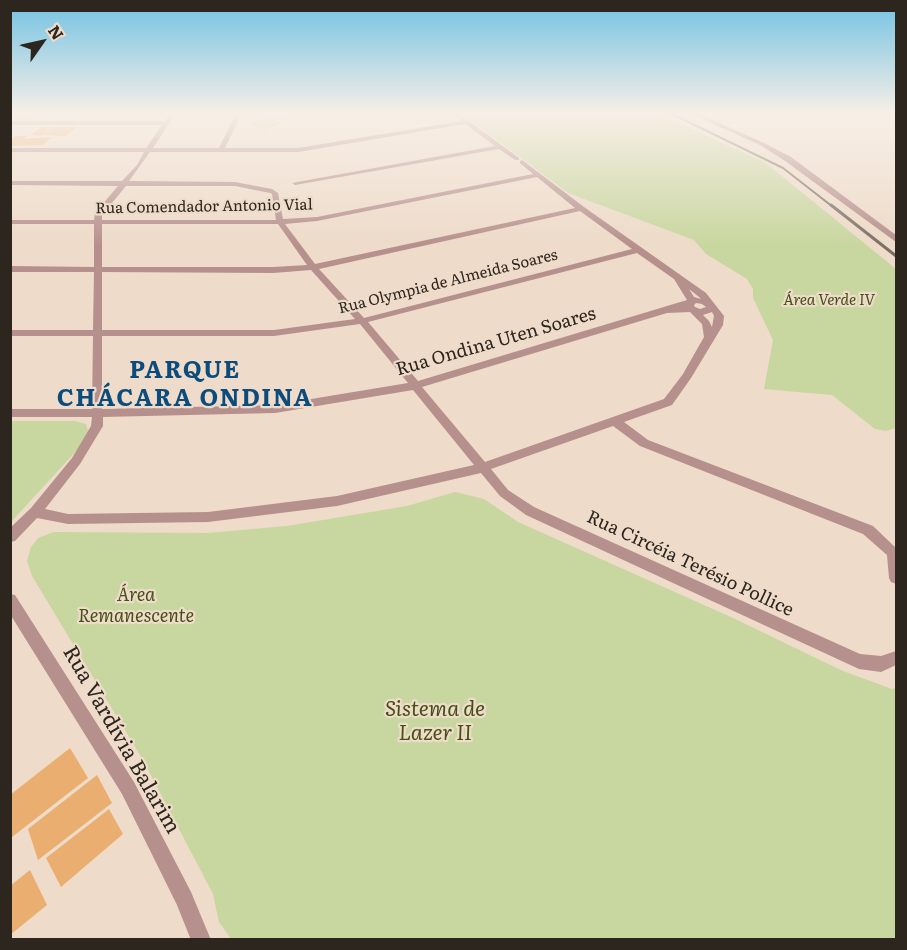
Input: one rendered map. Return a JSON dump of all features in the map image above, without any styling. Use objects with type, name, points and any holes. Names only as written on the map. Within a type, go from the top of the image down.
[{"type":"street","points":[[10,537],[35,512],[89,443],[97,426],[98,215],[143,157]]},
{"type":"street","points":[[295,183],[441,157]]},
{"type":"street","points":[[35,512],[68,519],[208,517],[337,501],[482,468],[668,402],[718,325],[719,316],[703,295],[581,209],[515,157]]},
{"type":"street","points":[[785,157],[897,239]]},
{"type":"street","name":"Rua Comendador Antonio Vial","points":[[10,222],[280,222],[317,219],[538,175]]},
{"type":"street","points":[[10,183],[235,184],[269,189],[275,193],[280,222]]},
{"type":"street","points":[[10,269],[273,270],[313,267],[581,209]]},
{"type":"street","name":"Rua Circéia Terésio Pollice","points":[[280,222],[313,267],[362,321],[504,493],[530,511],[859,661],[881,664],[897,658]]},
{"type":"street","name":"Rua Olympia de Almeida Soares","points":[[10,333],[274,333],[362,321],[638,250]]},
{"type":"street","points":[[677,277],[692,305],[706,323],[709,337]]},
{"type":"street","name":"Rua Ondina Uten Soares","points":[[10,412],[98,413],[275,409],[414,386],[666,310],[692,305],[702,313],[708,311],[710,306]]},
{"type":"street","points":[[615,421],[644,443],[868,530],[893,553],[897,578]]},
{"type":"street","name":"Rua Vardívia Balarim","points":[[10,600],[128,788],[184,898],[201,939]]},
{"type":"green space","name":"Área Verde IV","points":[[520,157],[754,157],[766,163],[896,269],[896,428],[886,431],[875,429],[832,395],[764,389],[773,340],[753,298],[753,289],[747,279],[706,254],[694,240],[568,193]]},
{"type":"green space","points":[[11,421],[75,421],[86,424],[88,431],[78,449],[11,522]]},
{"type":"green space","name":"Sistema de Lazer II","points":[[455,492],[484,499],[518,522],[733,618],[843,671],[892,689],[896,688],[896,939],[231,939],[219,922],[213,894],[143,760],[32,576],[27,561],[31,547],[38,538],[54,532],[207,533],[287,526],[407,506]]},
{"type":"building","points":[[70,748],[88,778],[12,837],[10,795]]},
{"type":"building","points":[[97,775],[112,803],[38,860],[28,829]]},
{"type":"building","points":[[109,809],[123,834],[61,887],[46,858]]},
{"type":"building","points":[[30,870],[47,905],[10,935],[10,886]]},
{"type":"railway","points":[[761,157],[783,168],[833,207]]},
{"type":"railway","points":[[831,205],[896,256]]},
{"type":"district","name":"PARQUE CHÁCARA ONDINA","points":[[185,385]]},
{"type":"park label","name":"Área Remanescente","points":[[136,606]]}]
